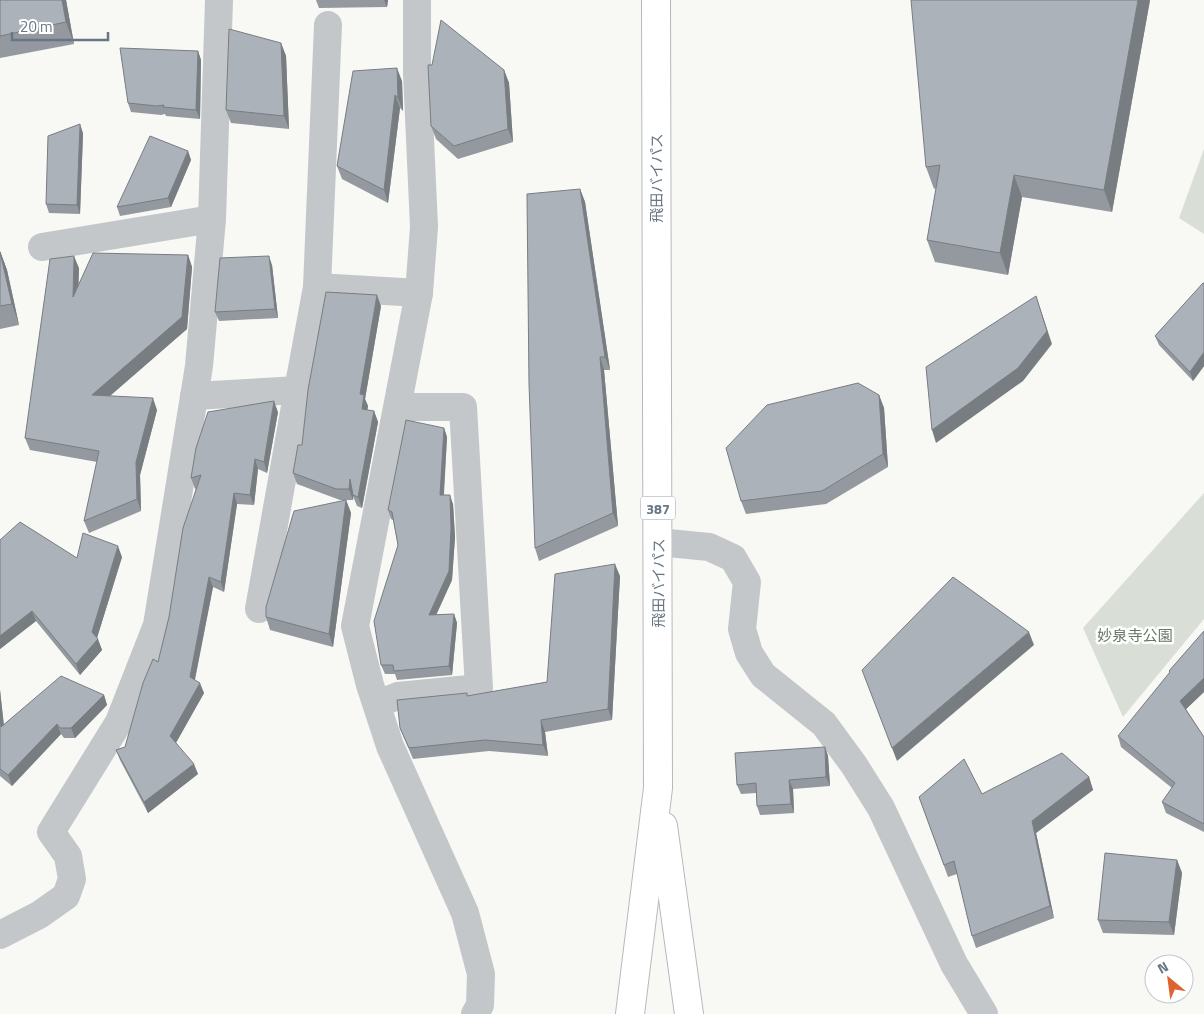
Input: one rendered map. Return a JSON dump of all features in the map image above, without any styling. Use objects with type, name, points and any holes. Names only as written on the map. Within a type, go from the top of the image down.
[{"type":"highway","name":"飛田バイパス","points":[[630,1014],[658,788],[656,0]]},
{"type":"highway","points":[[658,788],[689,1014]]},
{"type":"street","points":[[0,935],[39,915],[66,896],[72,879],[68,856],[52,832],[119,722],[157,625],[199,366],[212,219],[219,0]]},
{"type":"street","points":[[417,0],[417,73],[424,227],[419,292],[355,626],[376,704],[390,746],[465,913],[481,974],[480,1005],[475,1014]]},
{"type":"street","points":[[259,609],[317,287],[328,25]]},
{"type":"street","points":[[42,247],[212,219]]},
{"type":"street","points":[[317,287],[419,292]]},
{"type":"street","points":[[194,396],[298,390]]},
{"type":"street","points":[[376,704],[398,696],[479,688],[463,407],[398,407]]},
{"type":"street","points":[[658,542],[709,546],[733,558],[747,582],[742,629],[749,653],[762,675],[824,724],[854,765],[881,808],[954,964],[984,1014]]},
{"type":"green space","points":[[1204,149],[1204,234],[1179,218]]},
{"type":"green space","name":"妙泉寺公園","points":[[1204,493],[1204,619],[1123,717],[1083,628]]},
{"type":"building","points":[[0,0],[62,0],[66,22],[0,36]]},
{"type":"building","points":[[911,0],[1138,0],[1104,190],[1014,175],[1000,253],[927,240],[940,165],[926,167]]},
{"type":"building","points":[[441,20],[504,70],[508,129],[454,146],[431,126],[428,65],[432,65]]},
{"type":"building","points":[[229,29],[281,43],[284,116],[226,110]]},
{"type":"building","points":[[120,48],[198,51],[196,110],[163,107],[164,105],[128,103]]},
{"type":"building","points":[[397,68],[398,98],[395,95],[384,190],[337,166],[353,71]]},
{"type":"building","points":[[80,124],[77,205],[46,204],[48,136]]},
{"type":"building","points":[[150,136],[188,151],[168,198],[117,207]]},
{"type":"building","points":[[580,189],[605,357],[600,357],[613,513],[535,548],[529,384],[527,194]]},
{"type":"building","points":[[0,252],[12,304],[0,306]]},
{"type":"building","points":[[93,253],[188,255],[182,317],[92,395],[153,398],[136,462],[137,499],[84,521],[99,451],[25,438],[50,259],[74,256],[73,297]]},
{"type":"building","points":[[269,256],[275,309],[215,312],[220,258]]},
{"type":"building","points":[[1203,283],[1204,352],[1190,372],[1155,336]]},
{"type":"building","points":[[326,292],[377,295],[360,394],[364,395],[362,409],[374,411],[358,497],[353,495],[350,479],[349,489],[336,489],[293,473],[298,445],[302,445],[308,390]]},
{"type":"building","points":[[1036,296],[1047,331],[1018,368],[932,430],[926,367]]},
{"type":"building","points":[[858,383],[879,395],[883,454],[822,491],[741,501],[726,448],[767,405]]},
{"type":"building","points":[[274,401],[264,462],[255,459],[250,495],[234,493],[221,582],[209,577],[190,677],[200,683],[170,736],[194,764],[144,802],[116,750],[125,747],[143,683],[153,659],[158,662],[169,617],[183,528],[201,475],[191,478],[196,448],[208,412]]},
{"type":"building","points":[[406,420],[444,428],[440,495],[450,495],[449,571],[429,615],[454,614],[449,666],[394,671],[393,665],[381,665],[374,621],[398,545],[392,512],[388,510]]},
{"type":"building","points":[[346,500],[329,634],[266,617],[266,607],[294,511]]},
{"type":"building","points":[[20,522],[77,558],[83,533],[118,546],[92,632],[98,639],[76,664],[32,611],[0,636],[0,540]]},
{"type":"building","points":[[615,564],[608,709],[541,720],[543,745],[485,740],[409,748],[400,728],[397,700],[467,693],[467,696],[547,682],[555,574]]},
{"type":"building","points":[[953,577],[1029,632],[892,748],[862,670]]},
{"type":"building","points":[[1204,631],[1204,678],[1180,701],[1204,737],[1204,824],[1162,802],[1175,783],[1118,736],[1169,671]]},
{"type":"building","points":[[61,676],[104,695],[71,728],[60,728],[57,724],[8,775],[0,769],[0,715],[1,727]]},
{"type":"building","points":[[825,747],[826,777],[789,780],[791,804],[757,806],[756,783],[737,785],[735,753]]},
{"type":"building","points":[[1062,753],[1089,777],[1032,821],[1050,906],[972,936],[954,861],[944,865],[919,797],[964,759],[982,794]]},
{"type":"building","points":[[1105,853],[1177,860],[1169,922],[1098,920]]}]
